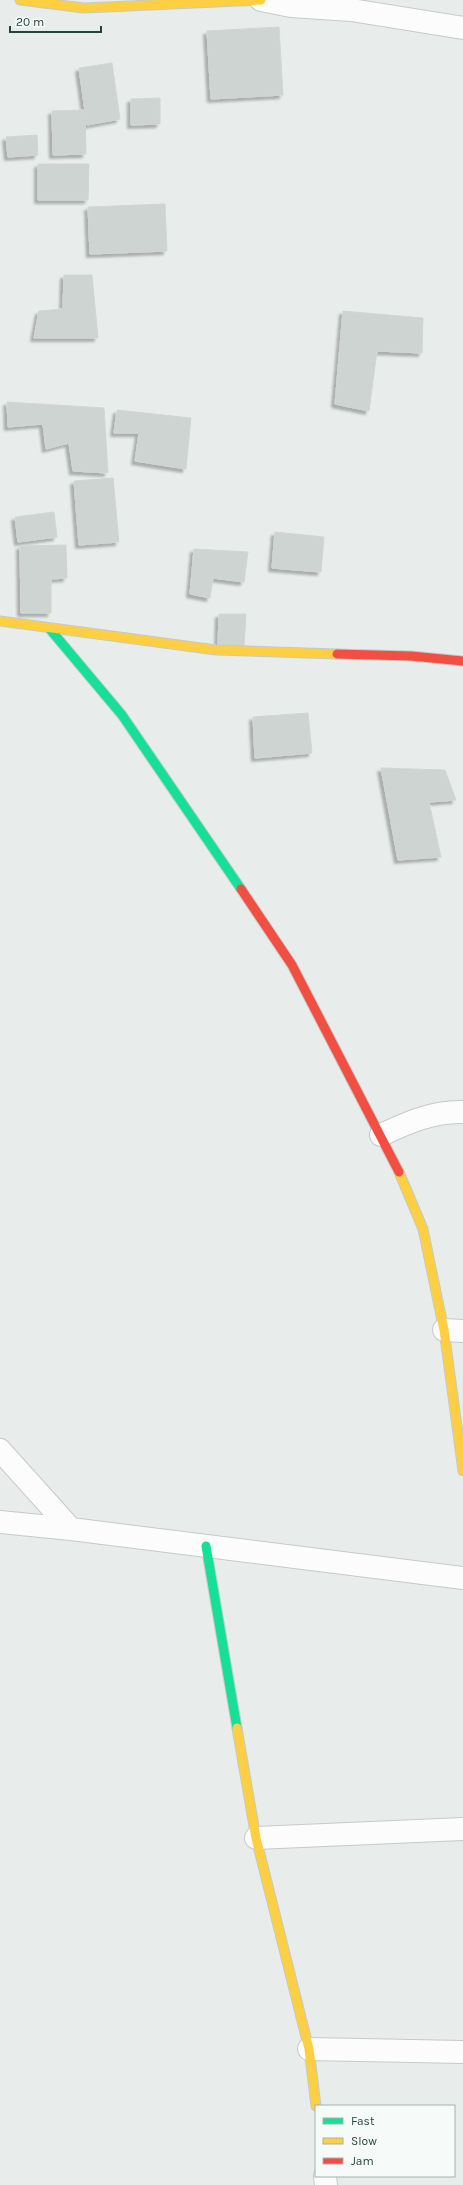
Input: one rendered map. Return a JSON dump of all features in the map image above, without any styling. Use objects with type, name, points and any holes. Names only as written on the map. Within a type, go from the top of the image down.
[{"type":"street","points":[[20,0],[84,8],[261,0],[291,6],[351,10],[463,28]]},
{"type":"street","points":[[0,621],[216,650],[411,656],[463,661]]},
{"type":"street","points":[[49,628],[122,716],[233,876],[292,965],[381,1135],[423,1229],[454,1330],[463,1471]]},
{"type":"street","points":[[381,1135],[414,1120],[450,1112],[463,1112]]},
{"type":"street","points":[[0,1450],[71,1529]]},
{"type":"street","points":[[0,1522],[71,1529],[463,1578]]},
{"type":"street","points":[[206,1546],[256,1838],[309,2049],[316,2105]]},
{"type":"street","points":[[256,1838],[463,1829]]},
{"type":"street","points":[[309,2049],[463,2052]]},
{"type":"building","points":[[279,27],[283,95],[211,99],[207,31]]},
{"type":"building","points":[[112,63],[120,119],[87,125],[79,68]]},
{"type":"building","points":[[160,98],[160,124],[131,125],[131,99]]},
{"type":"building","points":[[85,110],[86,154],[53,155],[52,111]]},
{"type":"building","points":[[37,135],[38,155],[8,157],[6,137]]},
{"type":"building","points":[[38,164],[89,164],[88,200],[38,200]]},
{"type":"building","points":[[165,204],[167,251],[90,254],[88,207]]},
{"type":"building","points":[[64,275],[92,275],[98,338],[34,338],[39,311],[63,309]]},
{"type":"building","points":[[343,311],[423,318],[422,353],[377,351],[369,411],[335,404]]},
{"type":"building","points":[[7,402],[104,408],[108,473],[73,471],[69,443],[46,449],[43,424],[8,427]]},
{"type":"building","points":[[117,410],[191,418],[186,469],[135,461],[139,433],[114,433]]},
{"type":"building","points":[[113,478],[119,542],[79,545],[74,481]]},
{"type":"building","points":[[54,512],[57,537],[18,542],[15,517]]},
{"type":"building","points":[[275,532],[324,537],[321,572],[272,568]]},
{"type":"building","points":[[66,545],[67,578],[51,579],[51,613],[21,613],[20,546]]},
{"type":"building","points":[[194,549],[248,552],[244,582],[213,578],[210,598],[190,594]]},
{"type":"building","points":[[219,614],[246,614],[244,647],[218,646]]},
{"type":"building","points":[[308,713],[312,753],[255,758],[253,717]]},
{"type":"building","points":[[381,768],[445,770],[456,800],[429,802],[441,857],[398,860]]},
{"type":"traffic: fast","points":[[49,628],[122,715],[241,889]]},
{"type":"traffic: fast","points":[[206,1546],[237,1728]]},
{"type":"traffic: slow","points":[[20,0],[84,8],[261,0]]},
{"type":"traffic: slow","points":[[0,621],[216,650],[337,654]]},
{"type":"traffic: slow","points":[[399,1172],[423,1229],[444,1330],[463,1471]]},
{"type":"traffic: slow","points":[[237,1728],[256,1838],[309,2049],[316,2105]]},
{"type":"traffic: jam","points":[[337,654],[411,656],[463,661]]},
{"type":"traffic: jam","points":[[241,889],[292,965],[399,1172]]}]
